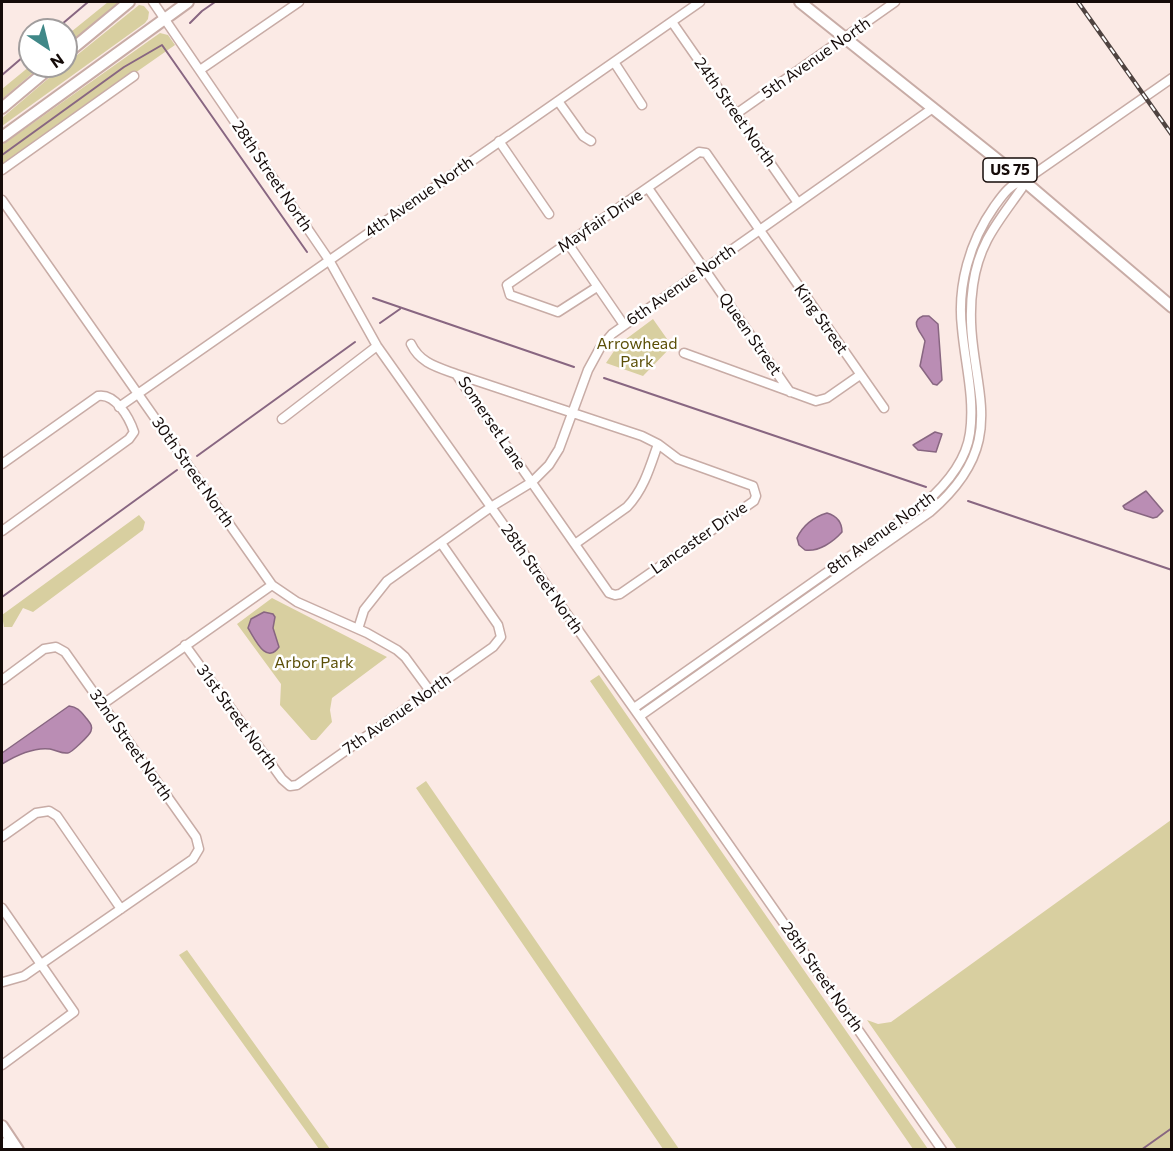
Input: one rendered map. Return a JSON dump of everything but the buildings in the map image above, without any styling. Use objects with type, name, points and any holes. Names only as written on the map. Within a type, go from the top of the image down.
[{"type":"main road","points":[[78,44],[129,2]]},
{"type":"main road","points":[[2,137],[188,2]]},
{"type":"main road","name":"US 75","points":[[800,2],[1024,181],[1172,307]]},
{"type":"main road","points":[[2,108],[38,78]]},
{"type":"main road","points":[[2,1126],[18,1149]]},
{"type":"main road","points":[[2,1143],[6,1149]]},
{"type":"street","name":"28th Street North","points":[[153,2],[329,260],[377,346],[634,708],[942,1149]]},
{"type":"street","points":[[200,70],[299,2]]},
{"type":"street","name":"4th Avenue North","points":[[119,407],[700,2]]},
{"type":"street","name":"5th Avenue North","points":[[736,114],[895,2]]},
{"type":"street","name":"24th Street North","points":[[672,22],[798,203]]},
{"type":"street","points":[[614,62],[642,105]]},
{"type":"street","points":[[2,170],[134,76]]},
{"type":"street","points":[[1024,181],[1172,78]]},
{"type":"street","points":[[558,101],[583,136],[591,141]]},
{"type":"street","name":"6th Avenue North","points":[[358,629],[364,610],[387,581],[491,507],[532,482],[549,465],[559,448],[588,370],[600,348],[612,334],[933,108]]},
{"type":"street","points":[[499,141],[549,214]]},
{"type":"street","name":"Mayfair Drive","points":[[597,287],[558,312],[510,295],[507,285],[699,152],[706,153],[759,230]]},
{"type":"street","name":"8th Avenue North","points":[[634,708],[924,504],[950,477],[963,458],[970,435],[972,417],[961,326],[961,302],[966,272],[974,243],[990,213],[1011,186],[1016,182],[1024,181],[1022,188],[991,231],[977,265],[973,283],[971,325],[982,417],[975,464],[930,512],[639,716]]},
{"type":"street","name":"Queen Street","points":[[648,188],[790,392]]},
{"type":"street","name":"30th Street North","points":[[2,200],[272,585],[297,602],[358,629],[397,650],[405,657],[430,691]]},
{"type":"street","name":"King Street","points":[[759,230],[884,408]]},
{"type":"street","points":[[567,242],[624,325]]},
{"type":"street","points":[[411,344],[416,356],[430,365],[456,374]]},
{"type":"street","points":[[282,419],[377,346]]},
{"type":"street","points":[[684,353],[821,401],[860,375]]},
{"type":"street","name":"Somerset Lane","points":[[456,374],[572,412]]},
{"type":"street","name":"Somerset Lane","points":[[456,374],[532,482]]},
{"type":"street","points":[[2,464],[98,396],[105,394],[112,398],[119,407],[134,432],[129,439],[2,531]]},
{"type":"street","name":"Lancaster Drive","points":[[532,482],[609,593],[620,594],[754,501],[756,496],[753,486],[678,459],[658,444],[642,436],[572,412]]},
{"type":"street","points":[[574,544],[634,500],[644,485],[658,444]]},
{"type":"street","points":[[963,458],[975,464]]},
{"type":"street","name":"7th Avenue North","points":[[290,786],[297,785],[493,647],[501,637],[498,625],[441,543]]},
{"type":"street","points":[[103,704],[272,585]]},
{"type":"street","name":"31st Street North","points":[[185,645],[282,779],[290,786]]},
{"type":"street","name":"32nd Street North","points":[[2,680],[44,649],[56,647],[65,652],[196,837],[200,849],[193,859],[121,909]]},
{"type":"street","points":[[2,837],[36,813],[49,812],[57,816],[121,909],[24,976],[3,982]]},
{"type":"street","points":[[2,908],[74,1012],[2,1065]]},
{"type":"green space","points":[[108,2],[120,2],[78,36],[78,26]]},
{"type":"green space","points":[[139,5],[144,6],[149,12],[145,23],[78,71],[78,54]]},
{"type":"green space","points":[[160,33],[168,35],[175,45],[2,166],[2,145]]},
{"type":"green space","points":[[18,76],[18,78],[27,78],[2,99],[2,89]]},
{"type":"green space","points":[[49,78],[69,78],[2,126],[2,118]]},
{"type":"green space","name":"Arrowhead Park","points":[[653,319],[672,346],[643,376],[606,363],[618,345]]},
{"type":"green space","points":[[139,515],[145,522],[143,530],[33,612],[23,608],[12,627],[4,627],[2,615]]},
{"type":"green space","name":"Arbor Park","points":[[272,598],[387,657],[332,698],[330,710],[332,722],[316,740],[311,740],[280,705],[281,684],[237,624]]},
{"type":"green space","points":[[599,675],[928,1149],[913,1149],[590,681]]},
{"type":"green space","points":[[426,781],[679,1149],[663,1149],[416,788]]},
{"type":"green space","points":[[1171,820],[1171,1149],[957,1149],[867,1020],[878,1024],[891,1022]]},
{"type":"green space","points":[[187,950],[330,1149],[319,1149],[179,955]]},
{"type":"shaded area","points":[[923,316],[929,316],[938,324],[942,380],[937,385],[933,384],[920,366],[925,341],[916,324]]},
{"type":"shaded area","points":[[935,432],[942,434],[936,452],[918,450],[913,445]]},
{"type":"shaded area","points":[[1146,491],[1163,511],[1157,517],[1153,518],[1125,509],[1123,506]]},
{"type":"shaded area","points":[[827,513],[838,520],[842,532],[825,546],[805,550],[799,545],[797,538],[799,533],[809,522]]},
{"type":"shaded area","points":[[264,612],[273,614],[275,617],[273,628],[279,647],[270,653],[265,652],[257,644],[248,628],[251,619]]},
{"type":"shaded area","points":[[69,706],[79,710],[92,729],[76,747],[68,753],[50,749],[31,751],[2,764],[2,753]]},
{"type":"waterway","points":[[69,18],[88,2]]},
{"type":"waterway","points":[[190,23],[215,2]]},
{"type":"waterway","points":[[2,155],[124,67],[162,45],[307,252]]},
{"type":"waterway","points":[[2,75],[18,61]]},
{"type":"waterway","points":[[373,298],[574,367]]},
{"type":"waterway","points":[[380,323],[400,309]]},
{"type":"waterway","points":[[197,456],[355,342]]},
{"type":"waterway","points":[[604,378],[926,487]]},
{"type":"waterway","points":[[2,597],[177,470]]},
{"type":"waterway","points":[[968,501],[1172,570]]},
{"type":"waterway","points":[[1141,1150],[1172,1128]]},
{"type":"railway","points":[[1078,2],[1172,135]]}]
